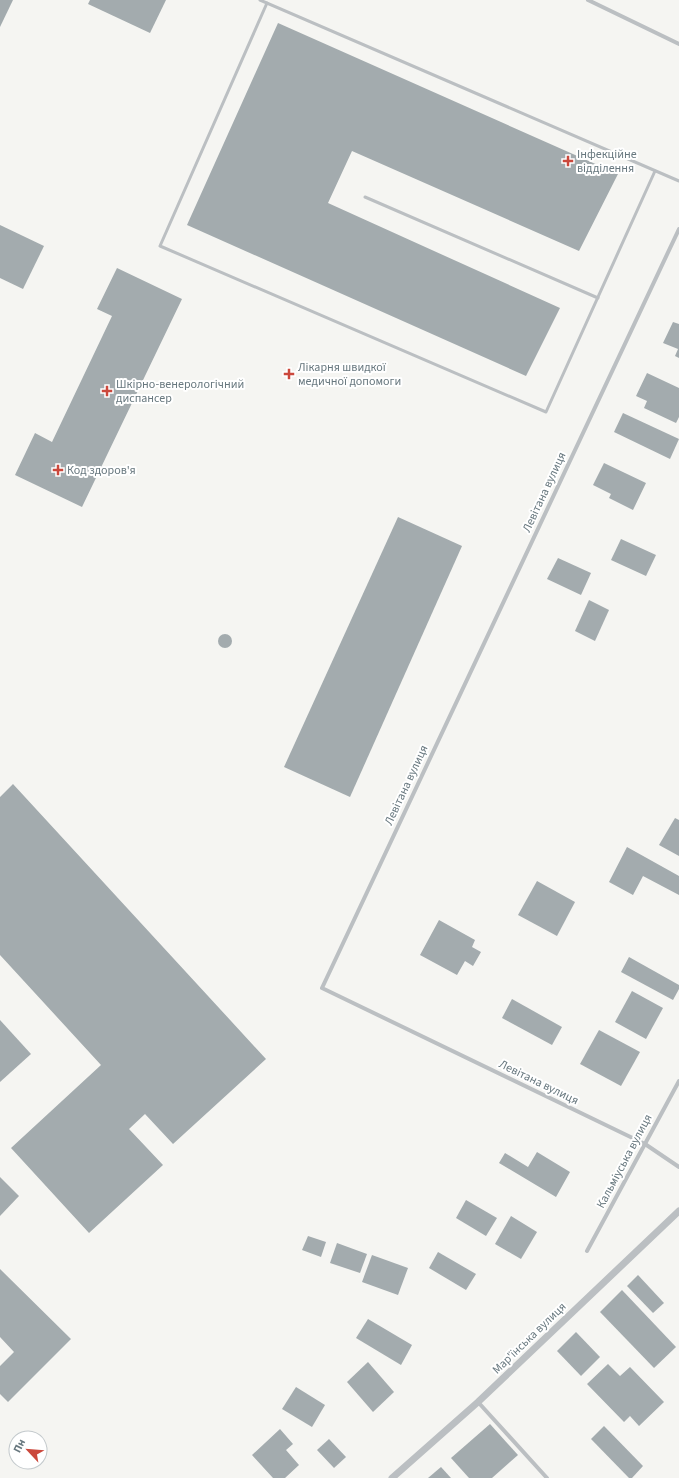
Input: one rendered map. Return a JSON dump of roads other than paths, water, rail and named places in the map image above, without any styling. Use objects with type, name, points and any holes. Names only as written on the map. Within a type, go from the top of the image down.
[{"type":"street","points":[[588,0],[679,44]]},
{"type":"street","name":"Левітана вулиця","points":[[679,229],[322,988],[645,1144],[679,1167]]},
{"type":"street","name":"Кальміуська вулиця","points":[[587,1251],[679,1081]]},
{"type":"street","name":"Мар'їнська вулиця","points":[[392,1478],[478,1402],[679,1211]]},
{"type":"street","points":[[478,1402],[548,1478]]},
{"type":"lane","points":[[260,0],[679,181]]},
{"type":"lane","points":[[267,3],[160,246],[546,412],[655,171]]},
{"type":"lane","points":[[365,197],[598,298]]},
{"type":"place","name":"Інфекційне відділення","points":[[568,161]]},
{"type":"place","name":"Лікарня швидкої медичної допомоги","points":[[289,374]]},
{"type":"place","name":"Шкірно-венерологічний диспансер","points":[[107,391]]},
{"type":"place","name":"Код здоров'я","points":[[58,470]]}]
